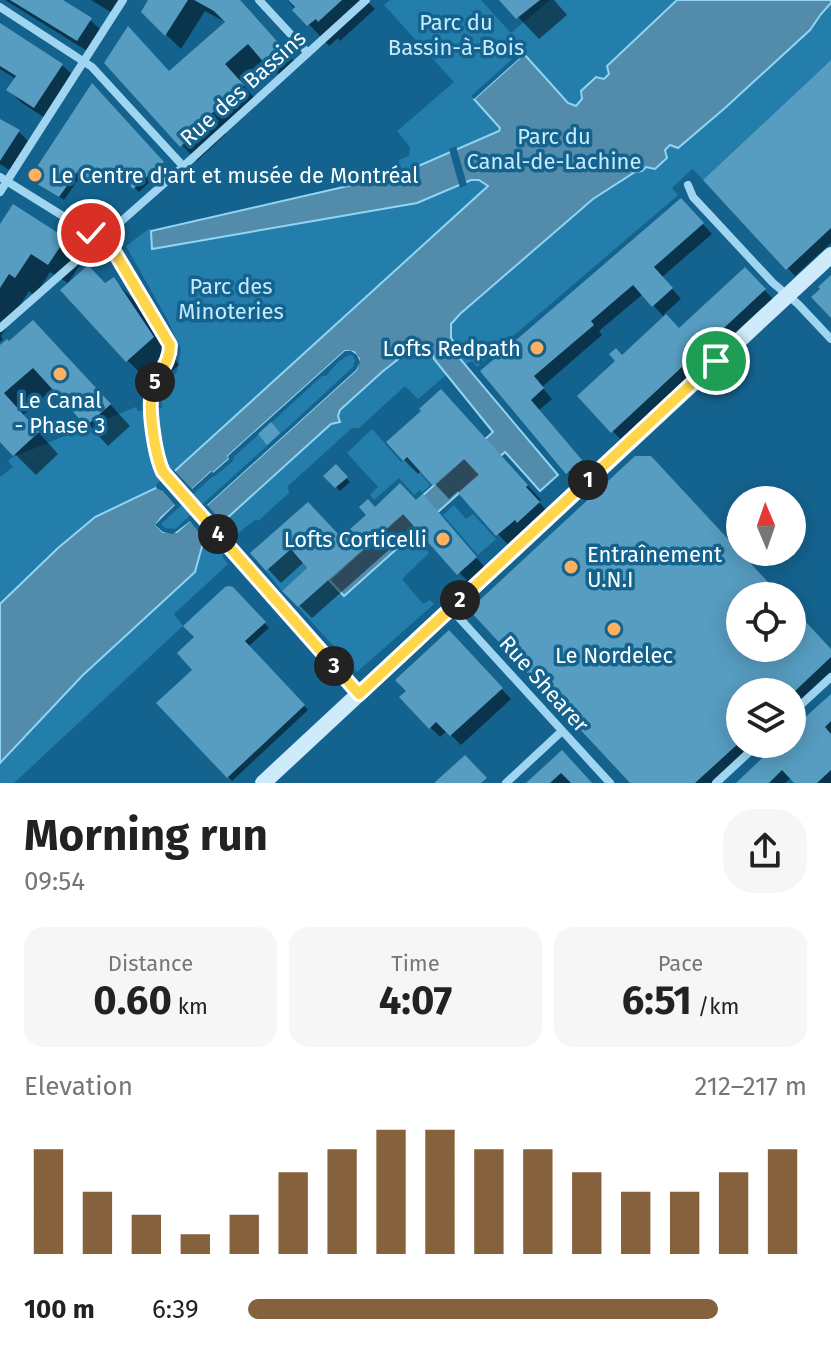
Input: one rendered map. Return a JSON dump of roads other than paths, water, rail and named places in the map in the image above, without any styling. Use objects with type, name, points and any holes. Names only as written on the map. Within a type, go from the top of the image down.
[{"type":"main road","points":[[263,783],[831,255]]},
{"type":"street","points":[[0,192],[4,180],[123,0]]},
{"type":"street","points":[[259,0],[308,53]]},
{"type":"street","name":"Rue des Bassins","points":[[0,328],[366,0]]},
{"type":"street","points":[[0,7],[99,74],[183,166]]},
{"type":"street","points":[[4,180],[100,239],[115,253],[170,345],[169,358],[150,397],[158,459],[166,476],[359,694]]},
{"type":"street","points":[[688,185],[693,197],[773,283],[831,339]]},
{"type":"street","name":"Rue Shearer","points":[[451,609],[610,783]]},
{"type":"street","points":[[806,700],[831,677]]},
{"type":"street","points":[[506,783],[562,731]]},
{"type":"street","points":[[716,783],[743,758]]},
{"type":"place","name":"Le Centre d'art et musée de Montréal","points":[[35,175]]},
{"type":"place","name":"Lofts Redpath","points":[[537,348]]},
{"type":"place","name":"Le Canal - Phase 3","points":[[60,374]]},
{"type":"place","name":"Lofts Corticelli","points":[[443,539]]},
{"type":"place","name":"Entraînement U.N.I","points":[[571,567]]},
{"type":"place","name":"Le Nordelec","points":[[614,629]]},
{"type":"park label","name":"Parc du Bassin-à-Bois","points":[[456,34]]},
{"type":"park label","name":"Parc du Canal-de-Lachine","points":[[554,148]]},
{"type":"park label","name":"Parc des Minoteries","points":[[231,298]]}]
